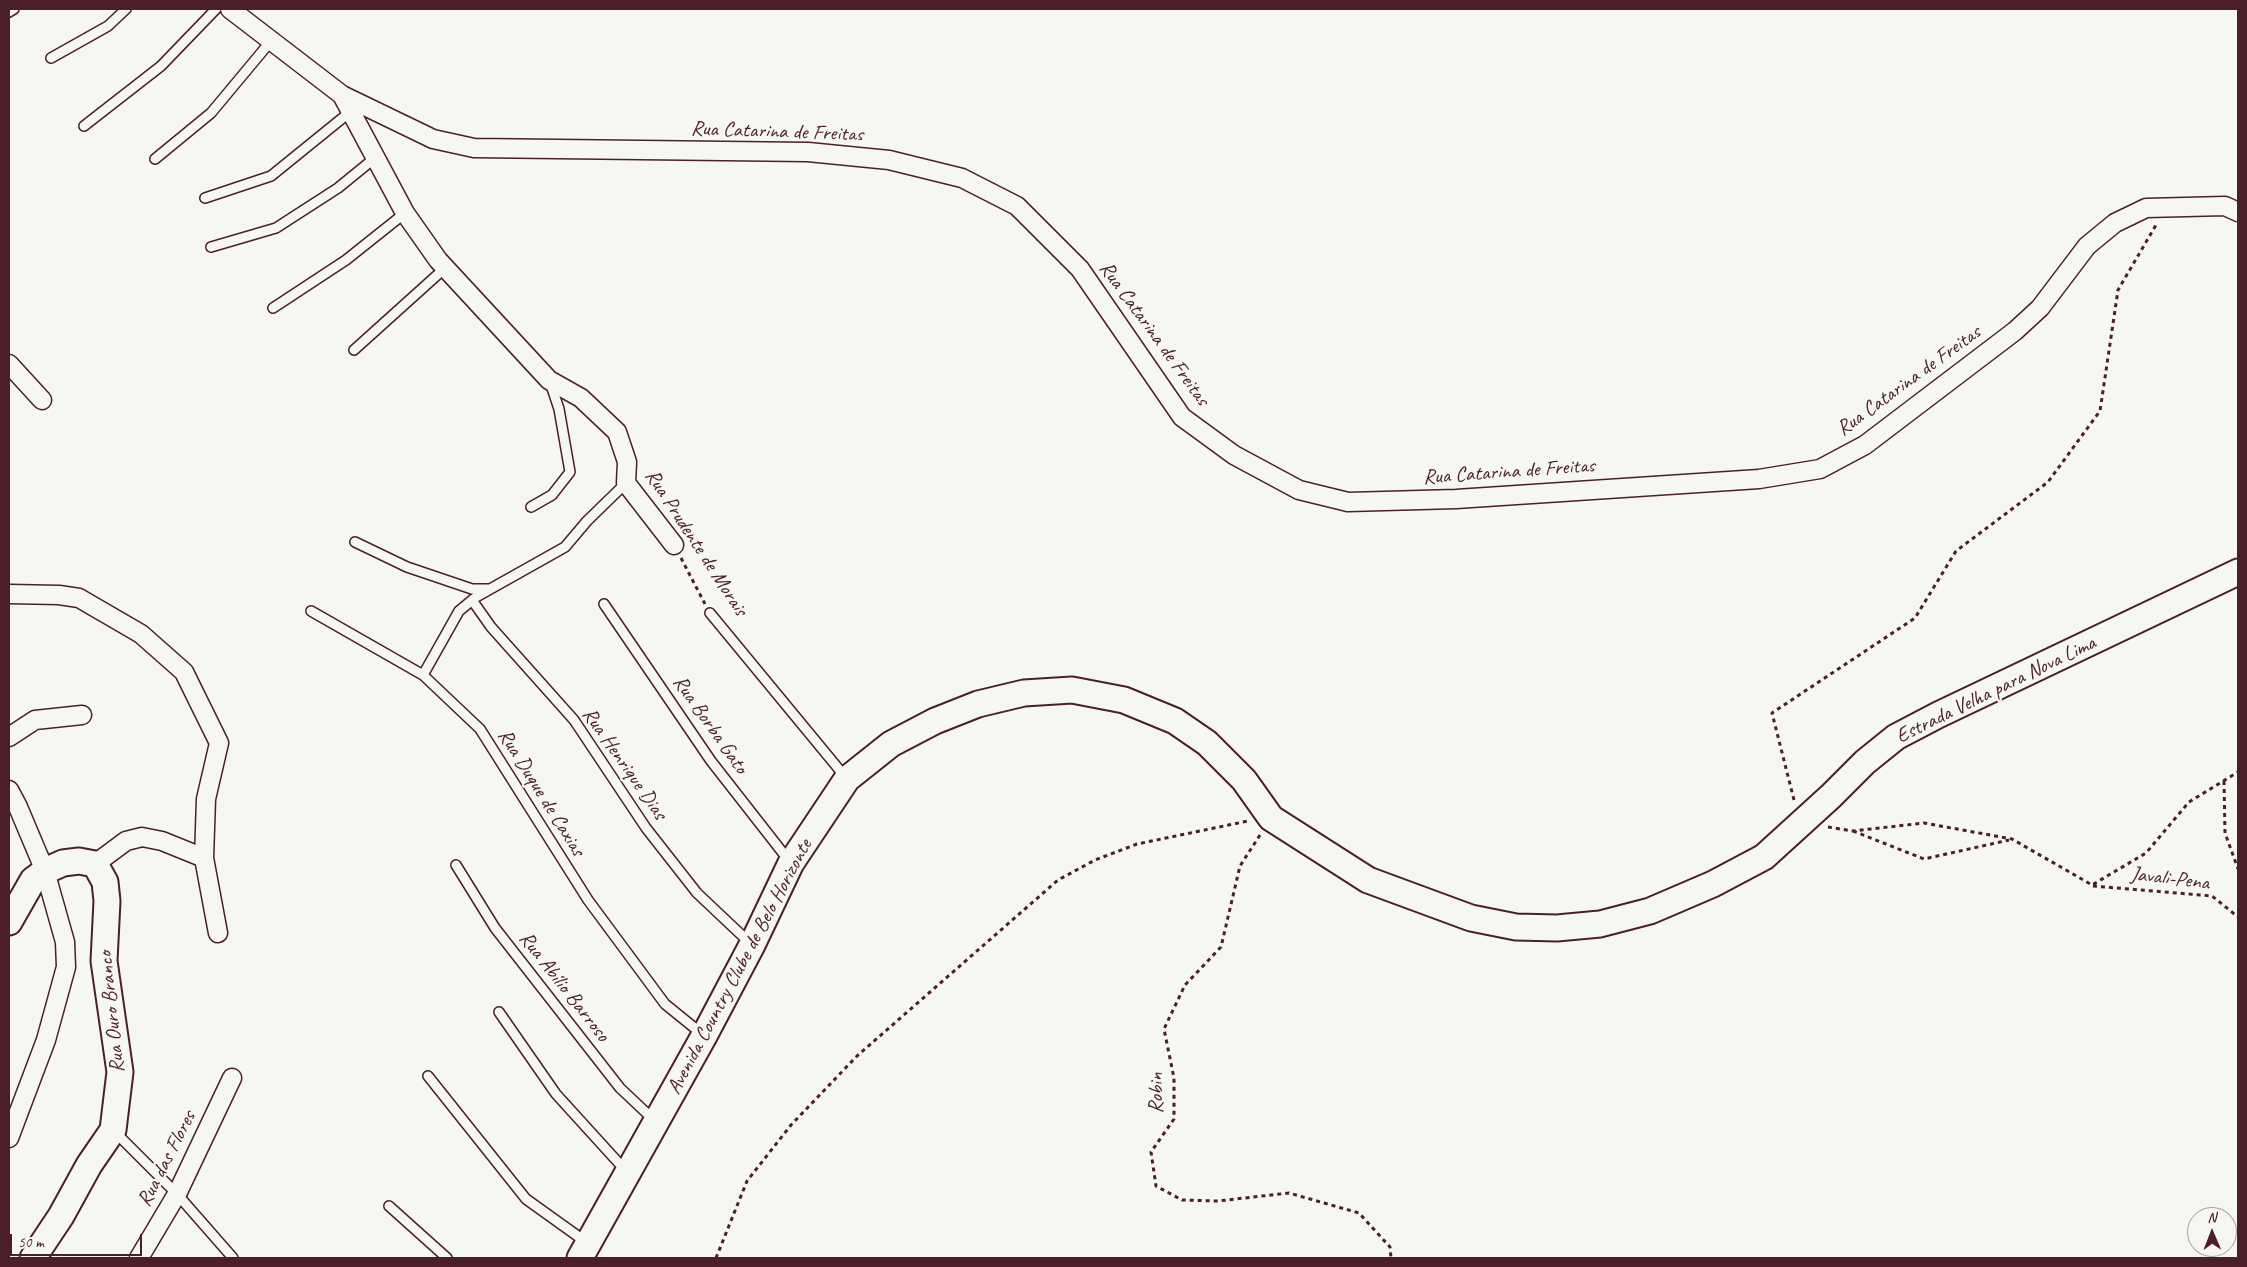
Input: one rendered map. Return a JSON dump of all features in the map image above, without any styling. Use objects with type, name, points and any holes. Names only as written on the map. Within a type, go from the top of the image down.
[{"type":"street","name":"Rua Catarina de Freitas","points":[[230,9],[342,95],[433,138],[474,148],[808,152],[889,160],[962,178],[1017,206],[1080,269],[1182,417],[1234,455],[1299,490],[1348,502],[1447,499],[1759,479],[1820,469],[1865,445],[2016,330],[2040,308],[2087,246],[2115,223],[2146,208],[2225,206],[2238,212]]},
{"type":"street","name":"Rua Prudente de Morais","points":[[342,95],[406,214],[445,268],[549,380],[581,398],[617,432],[627,462],[626,483],[674,545]]},
{"type":"street","points":[[9,364],[42,400]]},
{"type":"street","name":"Estrada Velha para Nova Lima","points":[[1244,780],[1271,818],[1368,880],[1471,918],[1516,927],[1556,928],[1600,924],[1642,913],[1713,884],[1764,857],[1865,762],[1896,737],[1938,714],[2238,572]]},
{"type":"street","points":[[9,594],[59,594],[79,598],[141,634],[184,672],[219,743],[206,799],[204,858],[218,933]]},
{"type":"street","name":"Avenida Country Clube de Belo Horizonte","points":[[584,1251],[704,1036],[752,945],[791,864],[847,779],[891,744],[935,721],[978,704],[1024,693],[1072,690],[1124,700],[1175,721],[1207,743],[1244,780]]},
{"type":"street","points":[[9,737],[35,720],[82,715]]},
{"type":"street","points":[[9,790],[45,871],[65,942],[66,967],[46,1040],[9,1138]]},
{"type":"street","points":[[9,922],[28,886],[45,871],[63,863],[79,861],[95,864],[126,841],[142,837],[162,841],[204,858]]},
{"type":"street","name":"Rua Ouro Branco","points":[[33,1258],[61,1216],[89,1165],[113,1130],[120,1072],[104,961],[107,901],[104,882],[95,864]]},
{"type":"street","name":"Rua das Flores","points":[[138,1258],[177,1194],[232,1078]]},
{"type":"lane","points":[[9,12],[14,9]]},
{"type":"lane","points":[[51,58],[108,26],[126,9]]},
{"type":"lane","points":[[84,126],[161,66],[216,9]]},
{"type":"lane","points":[[155,159],[210,113],[271,41]]},
{"type":"lane","points":[[205,198],[271,176],[350,112]]},
{"type":"lane","points":[[211,247],[276,228],[338,188],[376,157]]},
{"type":"lane","points":[[273,308],[346,260],[406,214]]},
{"type":"lane","points":[[354,350],[445,268]]},
{"type":"lane","points":[[531,506],[552,495],[570,472],[559,409],[549,380]]},
{"type":"lane","points":[[423,675],[460,610],[489,589],[565,546],[587,521],[626,483]]},
{"type":"lane","points":[[355,542],[407,567],[472,588],[489,589]]},
{"type":"lane","name":"Rua Henrique Dias","points":[[472,600],[496,633],[574,720],[646,828],[697,893],[752,945]]},
{"type":"lane","name":"Rua Borba Gato","points":[[604,604],[712,761],[791,864]]},
{"type":"lane","name":"Rua Duque de Caxias","points":[[310,611],[423,675],[480,729],[588,900],[665,1004],[704,1036]]},
{"type":"lane","name":"Rua Prudente de Morais","points":[[710,613],[847,779]]},
{"type":"lane","name":"Rua Abílio Barroso","points":[[456,865],[495,928],[620,1088],[656,1122]]},
{"type":"lane","points":[[499,1012],[556,1094],[628,1173]]},
{"type":"lane","points":[[428,1076],[526,1200],[584,1251]]},
{"type":"lane","points":[[113,1130],[177,1194],[233,1258]]},
{"type":"lane","points":[[388,1206],[447,1258]]},
{"type":"path","points":[[2012,839],[1924,859],[1853,831],[1800,823],[1772,713],[1915,618],[1956,551],[2048,482],[2100,410],[2118,290],[2167,208]]},
{"type":"path","name":"Rua Prudente de Morais","points":[[674,545],[710,613]]},
{"type":"path","points":[[1853,831],[1924,823],[2012,839],[2092,886],[2146,853],[2189,802],[2238,772]]},
{"type":"path","points":[[2224,781],[2225,833],[2238,869]]},
{"type":"path","points":[[716,1258],[747,1181],[790,1125],[857,1056],[1058,880],[1095,860],[1138,844],[1217,826],[1271,818]]},
{"type":"path","name":"Robin","points":[[1271,818],[1240,866],[1221,947],[1185,986],[1164,1028],[1174,1078],[1174,1119],[1151,1152],[1156,1186],[1182,1200],[1218,1201],[1289,1193],[1358,1213],[1390,1247],[1391,1258]]},
{"type":"path","name":"Javali-Pena","points":[[2092,886],[2212,896],[2238,917]]}]
